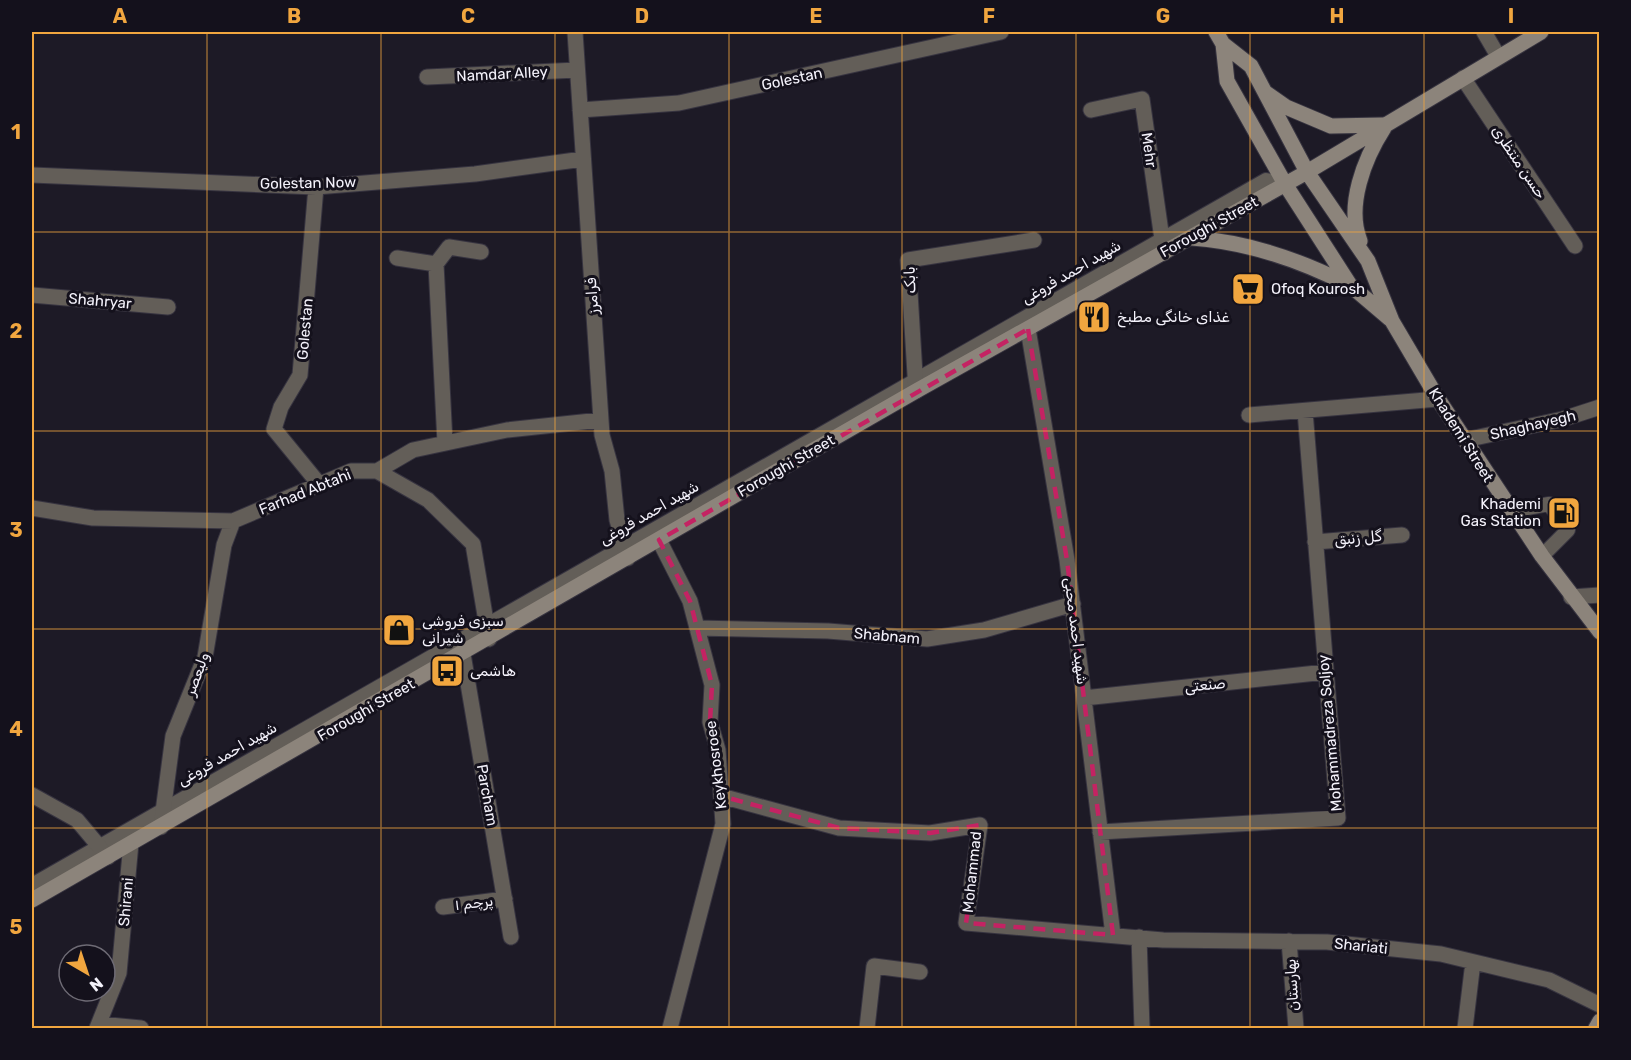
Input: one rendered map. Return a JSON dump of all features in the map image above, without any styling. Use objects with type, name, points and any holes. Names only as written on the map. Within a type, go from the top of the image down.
[{"type":"main road","name":"Foroughi Street","points":[[32,900],[463,654],[916,391],[1307,172],[1540,32]]},
{"type":"main road","name":"Khademi Street","points":[[1220,38],[1251,66],[1307,172],[1368,261],[1392,321],[1438,399],[1542,556],[1599,632]]},
{"type":"main road","name":"Khademi Street","points":[[1220,38],[1227,81],[1286,184],[1350,285],[1392,321]]},
{"type":"main road","points":[[1262,90],[1286,107],[1330,126],[1386,125]]},
{"type":"main road","points":[[1368,261],[1355,227],[1357,201],[1371,148],[1386,125]]},
{"type":"main road","points":[[1192,238],[1222,240],[1271,253],[1313,266],[1350,285]]},
{"type":"main road","points":[[1596,1029],[1599,1021]]},
{"type":"street","name":"فرامرز","points":[[575,32],[602,435],[612,471],[617,520],[628,558]]},
{"type":"street","name":"Golestan","points":[[580,110],[679,103],[1001,32]]},
{"type":"street","points":[[1484,32],[1498,56]]},
{"type":"street","name":"Namdar Alley","points":[[427,77],[577,70]]},
{"type":"street","name":"حسن منتظری","points":[[1462,78],[1575,246]]},
{"type":"street","name":"Mehr","points":[[1091,110],[1142,99],[1164,253]]},
{"type":"street","name":"Golestan Now","points":[[32,175],[316,186],[475,174],[583,159]]},
{"type":"street","name":"Golestan","points":[[316,186],[300,375],[281,407],[274,429],[319,484]]},
{"type":"street","name":"بابک","points":[[916,391],[908,260],[1034,240]]},
{"type":"street","points":[[445,443],[436,264],[449,248],[481,252]]},
{"type":"street","points":[[397,258],[436,264]]},
{"type":"street","name":"Shahryar","points":[[32,296],[168,307]]},
{"type":"street","name":"شهید احمد محبی","points":[[1028,329],[1073,604],[1113,935]]},
{"type":"street","points":[[1249,415],[1438,399]]},
{"type":"street","name":"Shaghayegh","points":[[1465,440],[1563,419],[1599,407]]},
{"type":"street","name":"Mohammadreza Soljoy","points":[[1100,832],[1338,818],[1305,411]]},
{"type":"street","points":[[376,471],[414,450],[507,430],[601,420]]},
{"type":"street","name":"Farhad Abtahi","points":[[232,521],[351,471],[376,471]]},
{"type":"street","points":[[376,471],[428,500],[472,544],[489,639]]},
{"type":"street","points":[[32,508],[93,518],[232,521]]},
{"type":"street","name":"ولیعصر","points":[[161,827],[173,736],[205,657],[224,545],[232,521]]},
{"type":"street","name":"گل زنبق","points":[[1315,542],[1402,535]]},
{"type":"street","name":"Keykhosroee","points":[[659,540],[690,601],[712,685],[710,722],[718,750],[723,824],[670,1029]]},
{"type":"street","points":[[1571,597],[1599,595]]},
{"type":"street","name":"Shabnam","points":[[697,628],[828,631],[927,639],[984,630],[1073,604]]},
{"type":"street","name":"Parcham","points":[[463,654],[511,937]]},
{"type":"street","name":"صنعتی","points":[[1084,698],[1326,672]]},
{"type":"street","points":[[32,795],[77,820],[108,857]]},
{"type":"street","name":"Mohammad","points":[[721,796],[839,828],[930,833],[980,825],[966,923],[1113,935]]},
{"type":"street","name":"Shirani","points":[[98,1026],[120,973],[131,843]]},
{"type":"street","name":"پرچم ۱","points":[[443,907],[504,899]]},
{"type":"street","name":"Shariati","points":[[1113,935],[1327,942],[1441,954],[1548,980],[1599,1005]]},
{"type":"street","points":[[1139,937],[1142,1029]]},
{"type":"street","name":"بهارستان","points":[[1289,941],[1296,1029]]},
{"type":"street","points":[[1466,1029],[1473,962]]},
{"type":"street","points":[[867,1029],[874,966],[920,972]]},
{"type":"street","points":[[98,1026],[141,1029]]},
{"type":"lane","name":"شهید احمد فروغی","points":[[32,885],[1266,180],[1286,184]]},
{"type":"lane","points":[[1511,511],[1549,504],[1568,530],[1542,556]]},
{"type":"highlighted area","points":[[1028,329],[1067,560],[1113,935],[966,923],[980,825],[930,833],[839,828],[721,796],[718,750],[710,722],[712,685],[690,601],[659,540]]},
{"type":"place","name":"Ofoq Kourosh","points":[[1248,289]]},
{"type":"place","name":"غذای خانگی مطبخ","points":[[1094,317]]},
{"type":"place","name":"Khademi Gas Station","points":[[1564,513]]},
{"type":"place","name":"سبزی فروشی شیرانی","points":[[399,630]]},
{"type":"place","name":"هاشمی","points":[[447,671]]}]
